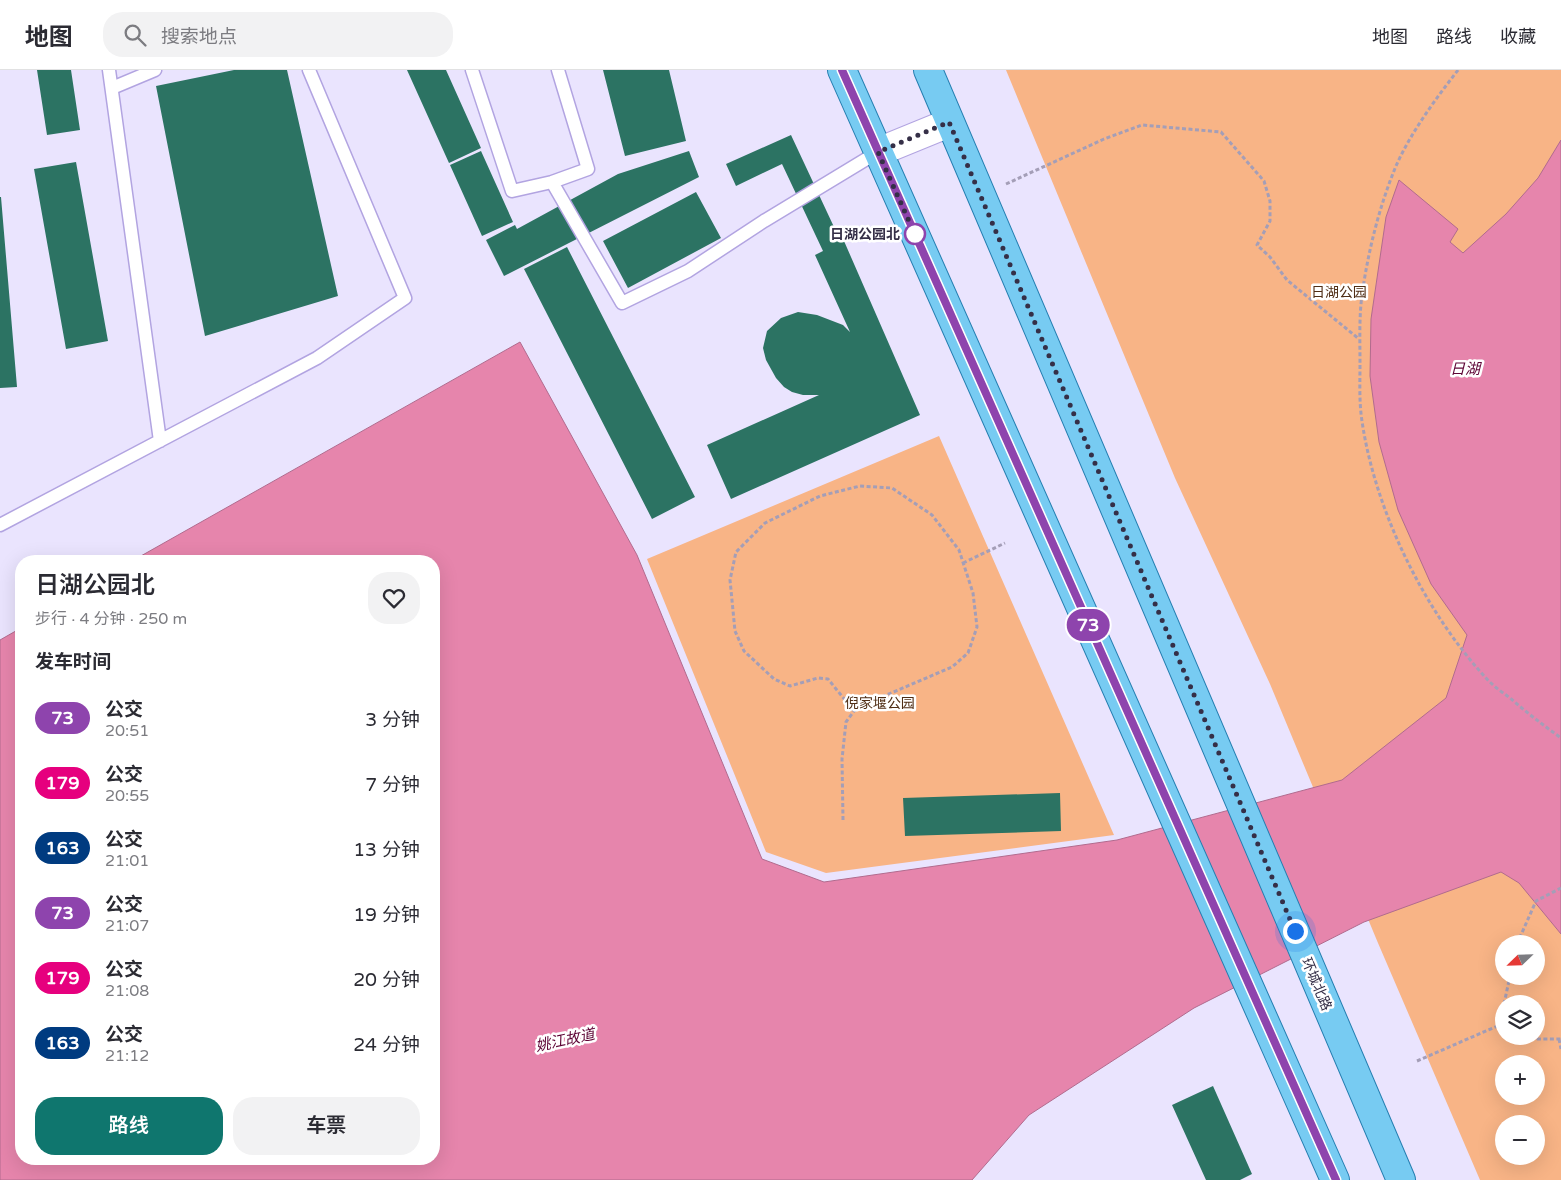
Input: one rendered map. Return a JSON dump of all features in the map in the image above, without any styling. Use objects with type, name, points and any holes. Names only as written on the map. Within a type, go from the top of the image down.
[{"type":"main road","points":[[842,70],[1336,1180]]},
{"type":"main road","name":"环城北路","points":[[928,70],[1401,1180]]},
{"type":"street","points":[[878,152],[949,122]]},
{"type":"lane","points":[[109,70],[160,441]]},
{"type":"lane","points":[[112,88],[156,70]]},
{"type":"lane","points":[[0,525],[317,358],[405,298],[309,70]]},
{"type":"lane","points":[[472,70],[512,190],[552,182],[588,169],[558,70]]},
{"type":"lane","points":[[552,182],[622,303],[688,271],[764,221],[878,152]]},
{"type":"path","points":[[1458,70],[1441,92],[1396,166],[1375,227],[1362,296],[1360,340],[1362,420],[1377,488],[1399,542],[1425,596],[1452,638],[1488,680],[1561,738]]},
{"type":"path","points":[[981,198],[1025,174],[1104,139],[1142,125],[1220,132],[1264,181],[1270,201],[1270,221],[1257,245],[1270,257],[1287,280],[1360,340]]},
{"type":"path","points":[[843,820],[842,760],[846,722],[854,711],[870,702],[952,667],[968,654],[977,627],[973,593],[959,550],[932,515],[892,488],[860,486],[820,496],[765,523],[736,552],[730,580],[735,631],[744,651],[774,679],[790,686],[818,678],[828,679],[854,711]]},
{"type":"path","points":[[963,563],[1005,543]]},
{"type":"path","points":[[1521,935],[1536,901],[1561,888]]},
{"type":"path","points":[[1417,1061],[1495,1027]]},
{"type":"path","points":[[1545,1039],[1560,1039],[1561,1049]]},
{"type":"green space","name":"日湖公园","points":[[1006,70],[1561,70],[1561,1180],[1480,1180],[1378,943],[1270,684],[1175,478]]},
{"type":"green space","name":"倪家堰公园","points":[[939,436],[1114,835],[826,873],[766,852],[647,559]]},
{"type":"water","points":[[1561,140],[1561,934],[1519,883],[1501,872],[1364,922],[1194,1008],[1029,1115],[972,1180],[0,1180],[0,640],[15,631],[15,1165],[440,1165],[440,555],[143,555],[520,342],[637,555],[762,859],[824,882],[1117,840],[1342,780],[1446,698],[1467,635],[1431,584],[1398,510],[1379,442],[1370,376],[1371,319],[1386,217],[1399,180],[1458,229],[1450,242],[1463,253],[1506,214],[1538,178]]},
{"type":"building","points":[[37,70],[71,70],[80,130],[47,135]]},
{"type":"building","points":[[234,70],[287,70],[338,296],[205,336],[156,86]]},
{"type":"building","points":[[407,70],[446,70],[481,148],[449,163]]},
{"type":"building","points":[[603,70],[669,70],[686,141],[625,156]]},
{"type":"building","points":[[791,135],[841,242],[844,241],[920,415],[731,499],[707,445],[819,395],[803,395],[792,392],[784,387],[776,378],[766,360],[763,348],[767,331],[781,318],[798,312],[817,315],[843,325],[850,332],[815,255],[823,251],[782,164],[736,186],[726,164]]},
{"type":"building","points":[[481,151],[513,222],[482,236],[450,165]]},
{"type":"building","points":[[689,151],[699,177],[504,276],[486,240],[515,225],[517,229],[618,174]]},
{"type":"building","points":[[76,162],[108,341],[66,349],[34,169]]},
{"type":"building","points":[[696,192],[721,238],[628,288],[603,241]]},
{"type":"building","points":[[0,197],[17,387],[0,388]]},
{"type":"building","points":[[567,247],[695,497],[652,519],[524,269]]},
{"type":"building","points":[[1060,793],[1061,831],[905,836],[903,798]]},
{"type":"building","points":[[1213,1086],[1252,1174],[1240,1180],[1206,1180],[1172,1105]]},
{"type":"bus line","name":"73","points":[[842,70],[1336,1180]]},
{"type":"place","name":"日湖公园北","points":[[915,234]]},
{"type":"route","points":[[915,234],[917,239],[878,152],[949,122],[1295,931]]},
{"type":"water label","name":"日湖","points":[[1465,369]]},
{"type":"water label","name":"姚江故道","points":[[565,1040]]}]
